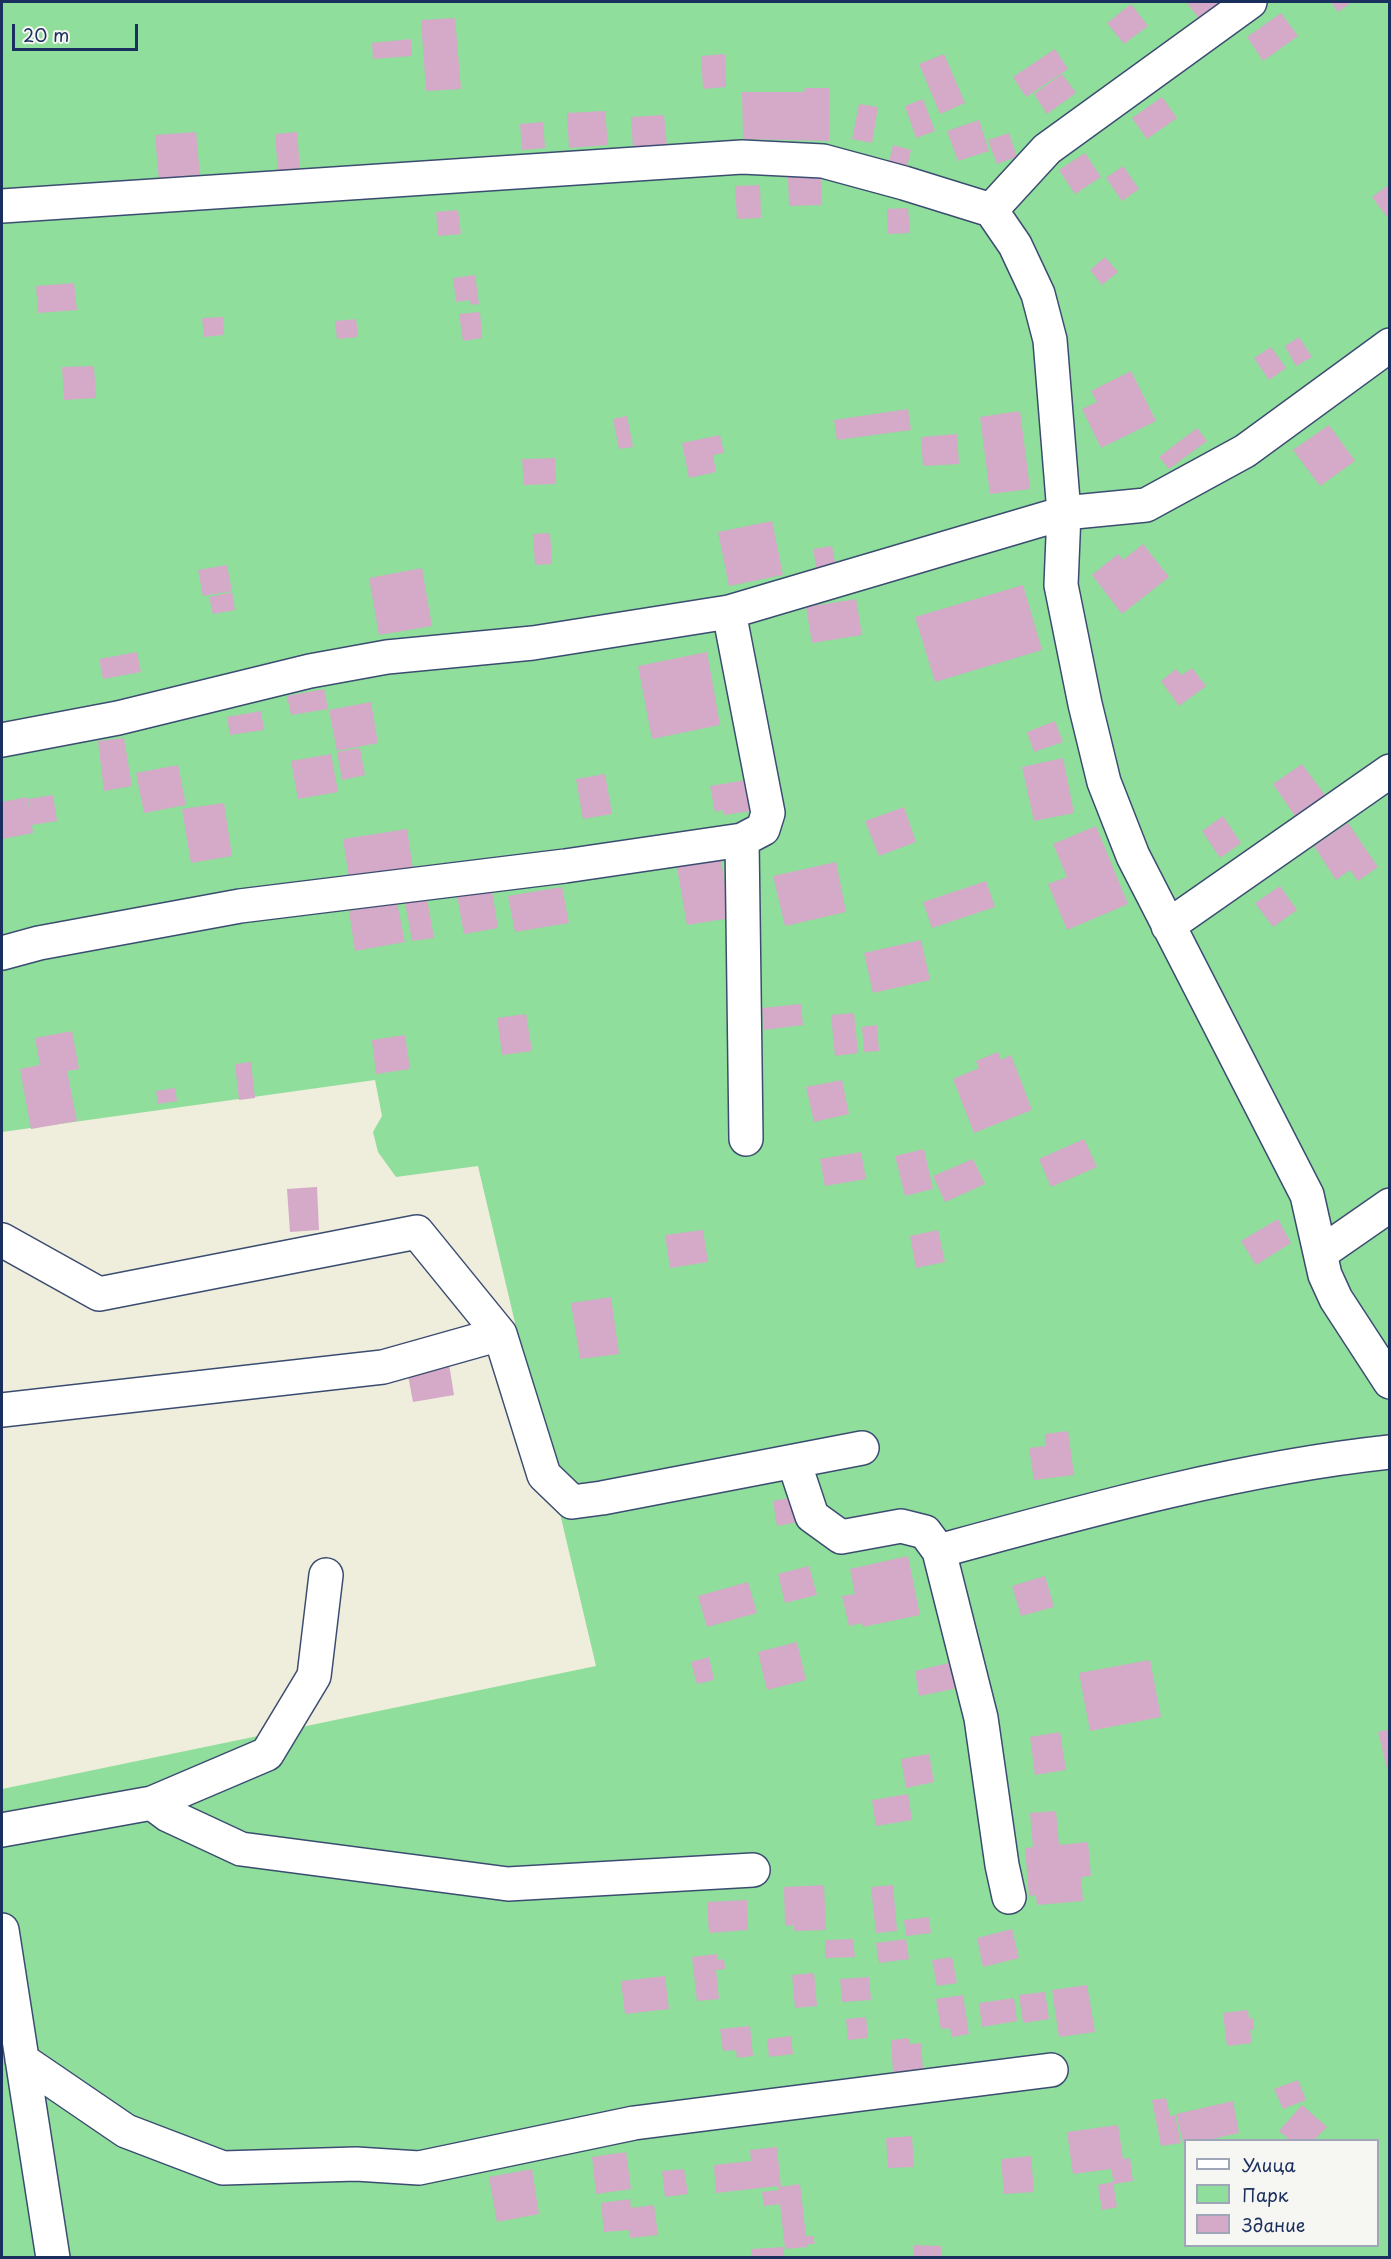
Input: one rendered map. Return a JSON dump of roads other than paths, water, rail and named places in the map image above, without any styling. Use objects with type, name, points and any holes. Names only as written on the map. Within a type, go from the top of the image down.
[{"type":"street","points":[[991,210],[1047,148],[1250,2]]},
{"type":"street","points":[[2,206],[742,157],[823,161],[991,210],[1015,245],[1038,294],[1050,340],[1064,513],[1061,585],[1085,704],[1104,782],[1133,856],[1307,1196],[1325,1275],[1336,1299],[1389,1382]]},
{"type":"street","points":[[2,741],[129,716],[310,671],[387,657],[532,643],[729,612],[1064,513],[1146,505],[1245,451],[1389,345]]},
{"type":"street","points":[[2,953],[39,943],[240,906],[565,866],[742,840],[763,829],[768,813],[729,612]]},
{"type":"street","points":[[1168,926],[1389,771]]},
{"type":"street","points":[[742,840],[746,1139]]},
{"type":"street","points":[[1321,1253],[1389,1204]]},
{"type":"street","points":[[2,1240],[99,1294],[417,1232],[500,1335],[544,1475],[572,1502],[862,1448]]},
{"type":"street","points":[[2,1410],[383,1367],[500,1335]]},
{"type":"street","points":[[939,1551],[1033,1525],[1191,1488],[1334,1458],[1389,1452]]},
{"type":"street","points":[[794,1462],[812,1516],[842,1537],[901,1526],[925,1532],[939,1551],[981,1718],[1002,1865],[1009,1897]]},
{"type":"street","points":[[2,1830],[152,1803],[267,1754],[314,1676],[326,1575]]},
{"type":"street","points":[[152,1803],[168,1815],[241,1848],[508,1884],[753,1870]]},
{"type":"street","points":[[2,1930],[53,2258]]},
{"type":"street","points":[[22,2060],[126,2131],[223,2168],[356,2164],[418,2168],[634,2123],[1051,2070]]}]
